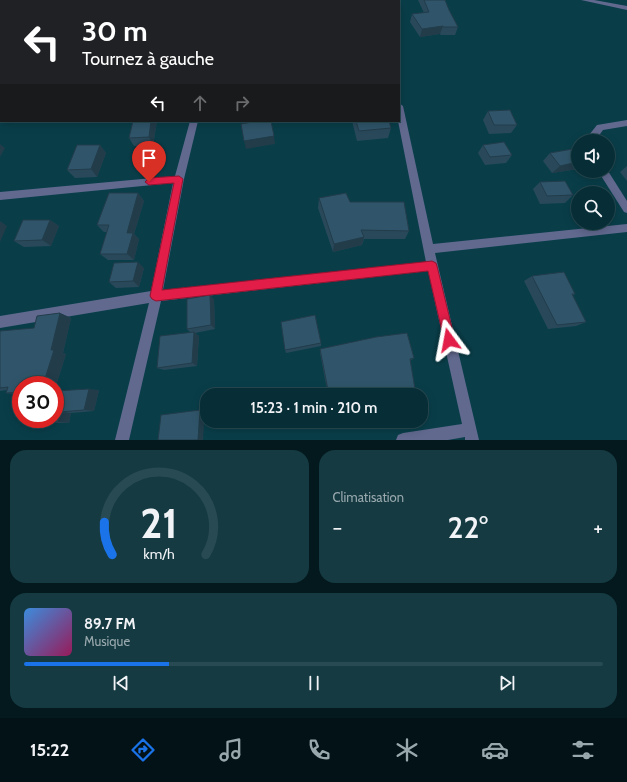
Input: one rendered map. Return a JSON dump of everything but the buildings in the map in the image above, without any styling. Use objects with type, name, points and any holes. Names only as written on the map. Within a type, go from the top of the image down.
[{"type":"street","points":[[584,0],[627,8]]},
{"type":"street","points":[[400,111],[432,266],[471,435],[403,440]]},
{"type":"street","points":[[122,440],[156,296],[179,179],[194,122]]},
{"type":"street","points":[[594,134],[600,127],[627,123]]},
{"type":"street","points":[[607,178],[627,209]]},
{"type":"street","points":[[0,196],[179,179]]},
{"type":"street","points":[[429,249],[627,228]]},
{"type":"street","points":[[0,322],[156,296],[432,266]]},
{"type":"route","points":[[149,182],[179,179],[156,296],[432,266],[449,340]]}]
